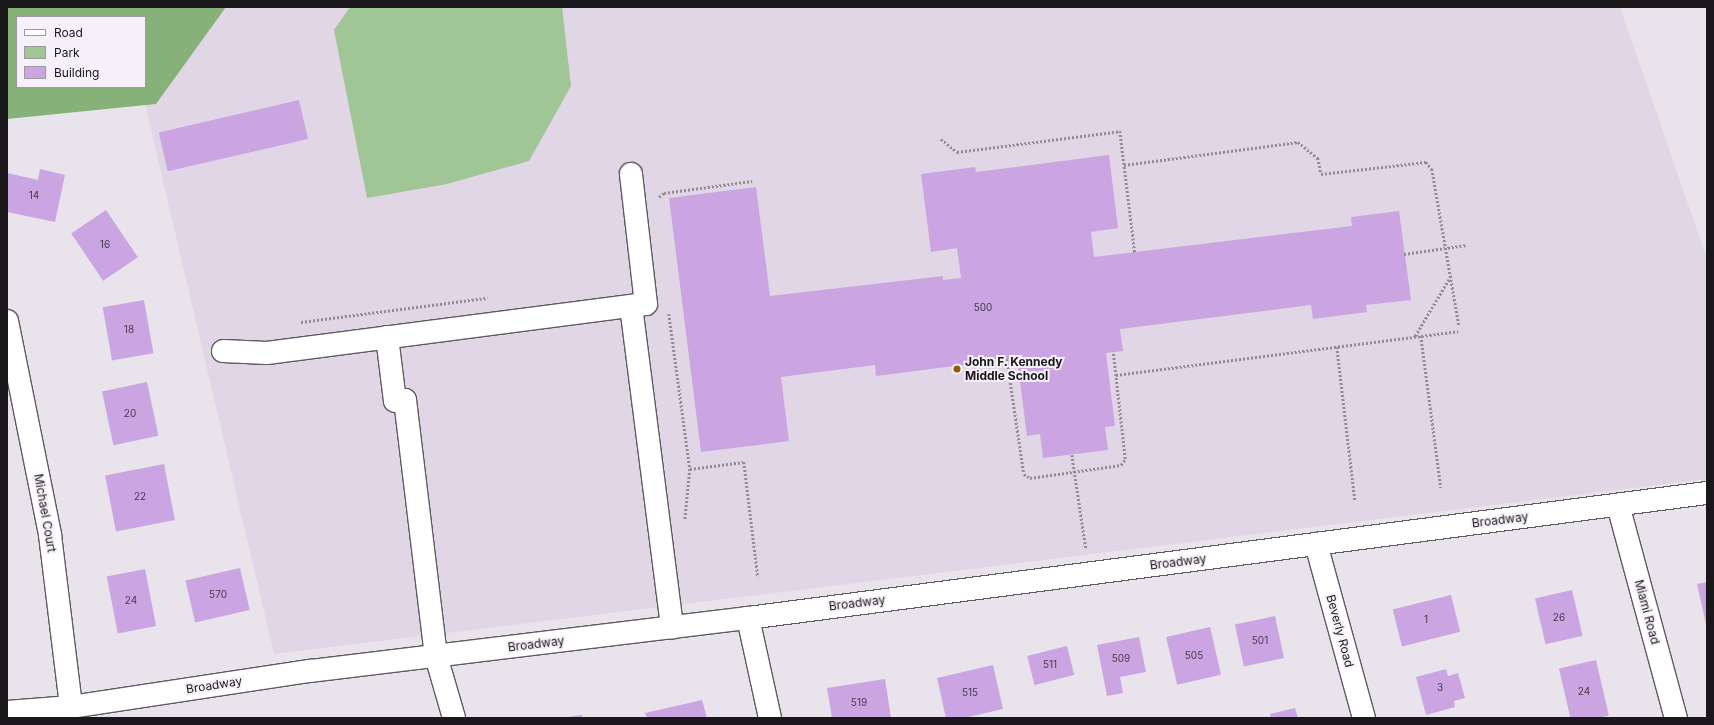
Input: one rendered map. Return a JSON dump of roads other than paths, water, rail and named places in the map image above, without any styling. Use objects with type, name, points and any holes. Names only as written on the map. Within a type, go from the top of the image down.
[{"type":"main road","points":[[223,351],[267,353],[646,304],[631,174]]},
{"type":"main road","points":[[630,306],[672,627]]},
{"type":"main road","name":"Michael Court","points":[[7,321],[50,535],[71,707]]},
{"type":"main road","points":[[387,337],[395,401],[405,400],[436,656],[454,718]]},
{"type":"main road","name":"Broadway","points":[[7,712],[71,707],[310,671],[748,618],[1707,493]]},
{"type":"main road","name":"Miami Road","points":[[1618,505],[1676,718]]},
{"type":"main road","name":"Beverly Road","points":[[1316,544],[1364,718]]},
{"type":"main road","points":[[748,618],[770,718]]},
{"type":"place","name":"John F. Kennedy Middle School","points":[[957,369]]}]
